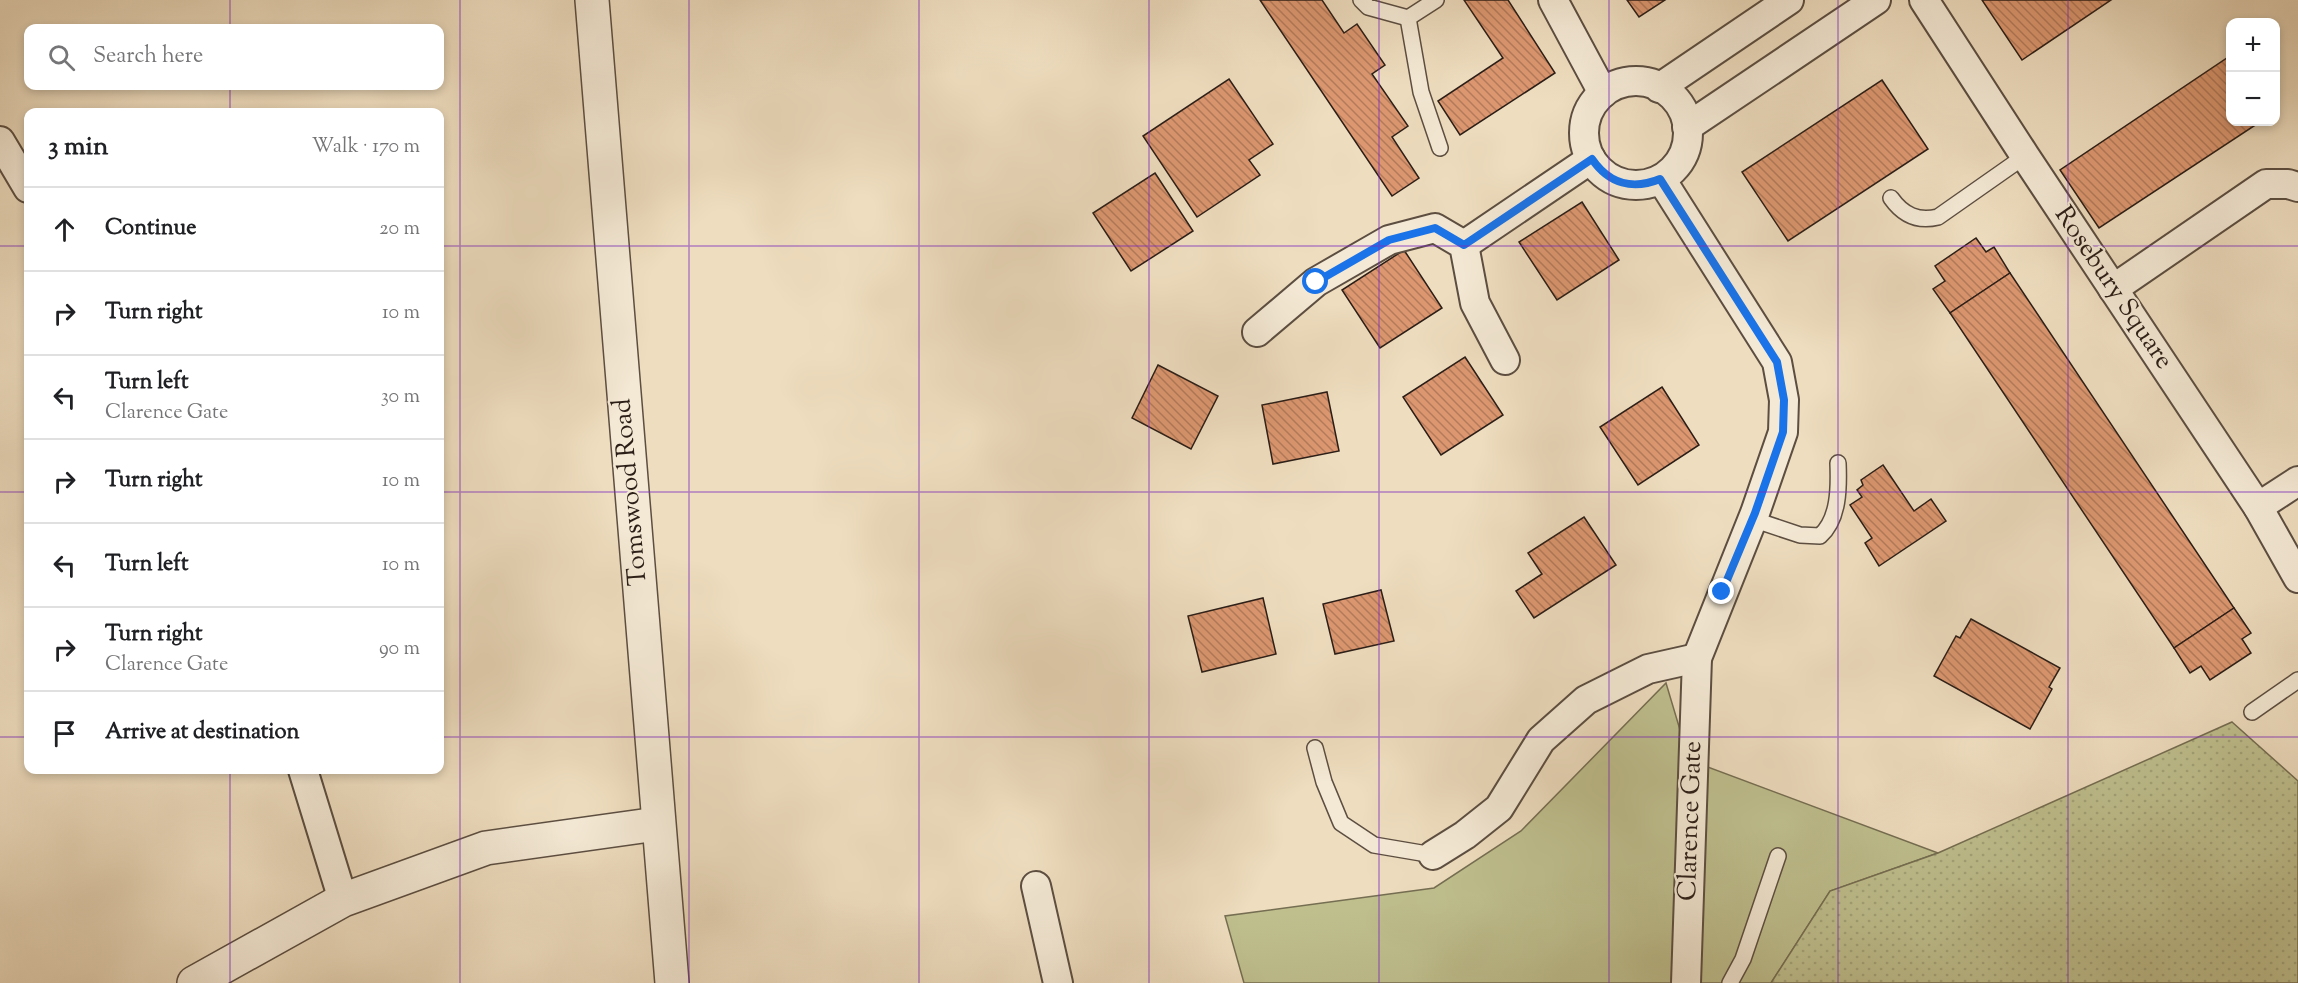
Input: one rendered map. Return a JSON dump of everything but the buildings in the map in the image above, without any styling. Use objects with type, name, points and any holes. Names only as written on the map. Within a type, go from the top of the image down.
[{"type":"street","name":"Tomswood Road","points":[[592,0],[657,824],[672,983]]},
{"type":"street","points":[[1554,0],[1604,93]]},
{"type":"street","points":[[1659,88],[1789,0]]},
{"type":"street","points":[[1687,127],[1876,0]]},
{"type":"street","points":[[1883,0],[1896,0]]},
{"type":"street","name":"Rosebury Square","points":[[1924,0],[2258,507],[2298,579]]},
{"type":"street","points":[[1627,82],[1640,82],[1659,88],[1675,99],[1682,110],[1688,136],[1680,161],[1671,171],[1648,184],[1635,185],[1622,183],[1599,170],[1586,146],[1587,117],[1593,104],[1604,93],[1614,86],[1627,82]]},
{"type":"street","points":[[0,141],[24,181]]},
{"type":"street","points":[[1464,245],[1592,159]]},
{"type":"street","name":"Clarence Gate","points":[[1660,179],[1777,362],[1784,400],[1783,432],[1752,519],[1697,658],[1686,983]]},
{"type":"street","points":[[2113,289],[2266,183],[2298,187]]},
{"type":"street","points":[[1257,332],[1316,282],[1389,240],[1435,228],[1464,245],[1475,303],[1505,360]]},
{"type":"street","points":[[2258,507],[2298,481]]},
{"type":"street","points":[[1433,855],[1465,835],[1499,808],[1541,740],[1586,700],[1648,669],[1697,658]]},
{"type":"street","points":[[304,774],[343,900]]},
{"type":"street","points":[[194,983],[343,900],[486,848],[657,824]]},
{"type":"street","points":[[1036,886],[1058,983]]},
{"type":"lane","points":[[1361,0],[1368,7],[1408,18],[1436,0]]},
{"type":"lane","points":[[1408,18],[1421,92],[1440,148]]},
{"type":"lane","points":[[1891,198],[1899,210],[1913,217],[1926,220],[1938,217],[2025,156]]},
{"type":"lane","points":[[1752,519],[1800,535],[1820,536],[1829,528],[1839,490],[1838,463]]},
{"type":"lane","points":[[2252,712],[2298,680]]},
{"type":"lane","points":[[1315,748],[1324,782],[1341,823],[1374,845],[1433,855]]},
{"type":"lane","points":[[1730,983],[1743,959],[1778,856]]},
{"type":"green space","points":[[1666,683],[1689,760],[1938,853],[1830,891],[1771,983],[1244,983],[1225,916],[1434,888],[1521,831]]},
{"type":"green space","points":[[2232,722],[2298,781],[2298,983],[1771,983],[1830,891],[1938,853]]},
{"type":"route","points":[[1316,282],[1389,240],[1435,228],[1464,245],[1592,159],[1599,170],[1622,183],[1648,184],[1660,179],[1777,362],[1784,400],[1783,432],[1755,513],[1722,592]]}]
